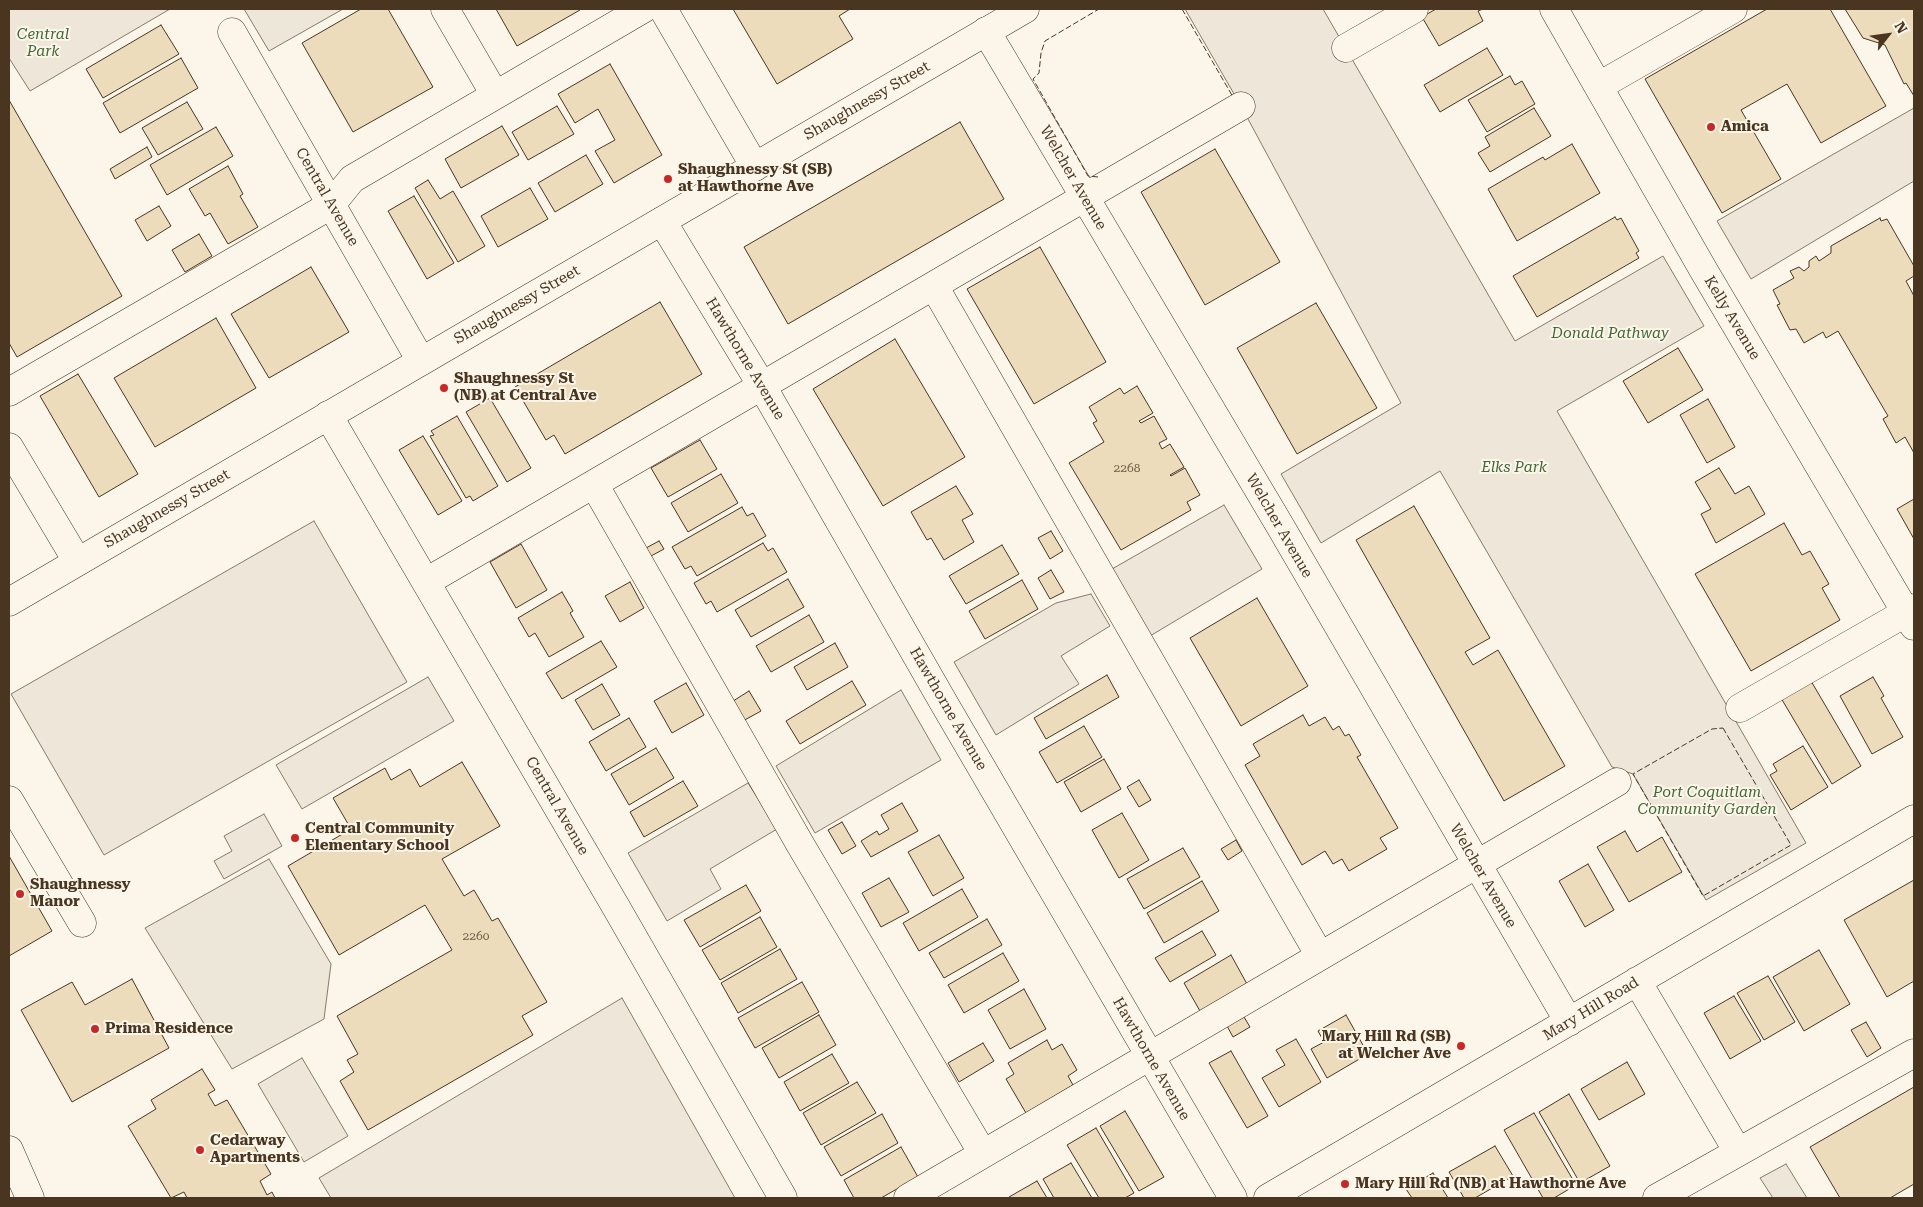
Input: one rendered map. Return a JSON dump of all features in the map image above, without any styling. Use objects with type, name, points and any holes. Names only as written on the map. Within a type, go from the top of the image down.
[{"type":"street","points":[[445,9],[495,95]]},
{"type":"street","points":[[9,392],[331,205],[352,178],[643,9]]},
{"type":"street","points":[[663,9],[755,166]]},
{"type":"street","name":"Shaughnessy Street","points":[[9,602],[1025,9]]},
{"type":"street","points":[[1346,48],[1414,9]]},
{"type":"street","name":"Kelly Avenue","points":[[1554,9],[1704,271],[1912,616]]},
{"type":"street","points":[[1599,86],[1732,9]]},
{"type":"street","name":"Central Avenue","points":[[232,32],[421,361]]},
{"type":"street","name":"Welcher Avenue","points":[[986,32],[1284,533],[1569,1022]]},
{"type":"street","points":[[426,582],[1241,106]]},
{"type":"street","name":"Hawthorne Avenue","points":[[662,221],[762,386],[945,705],[1233,1198]]},
{"type":"street","points":[[934,286],[1320,956]]},
{"type":"street","name":"Central Avenue","points":[[328,415],[616,907],[783,1198]]},
{"type":"street","points":[[9,447],[77,562]]},
{"type":"street","points":[[594,484],[800,844],[983,1154]]},
{"type":"street","points":[[1740,708],[1912,616]]},
{"type":"street","points":[[908,1198],[1618,782]]},
{"type":"street","points":[[9,800],[82,923]]},
{"type":"street","name":"Mary Hill Road","points":[[1268,1198],[1914,819]]},
{"type":"street","points":[[1638,981],[1738,1152]]},
{"type":"street","points":[[1656,1198],[1738,1152],[1758,1143],[1914,1053]]},
{"type":"street","points":[[9,1150],[20,1188]]},
{"type":"green space","name":"Central Park","points":[[9,9],[170,9],[30,91],[9,58]]},
{"type":"green space","name":"Elks Park","points":[[1185,9],[1323,9],[1515,341],[1663,256],[1704,326],[1557,411],[1806,843],[1706,900],[1633,774],[1612,767],[1440,471],[1321,543],[1281,474],[1401,403],[1241,106]]},
{"type":"green space","points":[[1914,108],[1914,181],[1751,279],[1717,221]]},
{"type":"green space","points":[[1224,505],[1262,569],[1150,636],[1112,569]]},
{"type":"green space","points":[[314,521],[407,682],[104,855],[11,694]]},
{"type":"green space","points":[[1091,594],[1110,626],[1061,656],[1079,684],[996,735],[954,662],[1056,603]]},
{"type":"green space","points":[[428,677],[454,721],[302,809],[276,765]]},
{"type":"green space","points":[[901,690],[941,760],[815,833],[776,766]]},
{"type":"green space","points":[[748,783],[777,829],[710,869],[721,889],[667,921],[628,853]]},
{"type":"green space","points":[[264,814],[282,846],[224,879],[214,861],[232,851],[224,836]]},
{"type":"green space","points":[[622,998],[735,1198],[331,1198],[319,1178]]},
{"type":"green space","points":[[302,1058],[348,1136],[304,1162],[258,1084]]},
{"type":"shaded area","points":[[244,9],[343,9],[269,51]]},
{"type":"shaded area","points":[[269,859],[331,964],[324,1019],[232,1069],[145,928]]},
{"type":"shaded area","points":[[1786,1164],[1807,1198],[1773,1198],[1760,1178]]},
{"type":"building","points":[[361,9],[388,9],[433,87],[353,132],[302,43]]},
{"type":"building","points":[[496,9],[579,9],[580,10],[517,46]]},
{"type":"building","points":[[733,9],[850,9],[839,16],[853,39],[777,84]]},
{"type":"building","points":[[1436,9],[1483,9],[1478,11],[1483,21],[1439,46],[1422,17]]},
{"type":"building","name":"Amica","points":[[1767,9],[1830,9],[1886,106],[1821,143],[1787,84],[1741,110],[1781,179],[1722,213],[1645,79]]},
{"type":"building","points":[[1845,9],[1914,9],[1914,96],[1906,83],[1904,84],[1885,45],[1863,38]]},
{"type":"building","points":[[161,25],[179,54],[103,98],[86,69]]},
{"type":"building","points":[[1487,48],[1503,75],[1440,112],[1424,85]]},
{"type":"building","points":[[181,58],[198,88],[120,133],[103,103]]},
{"type":"building","points":[[610,64],[662,155],[614,183],[595,151],[615,140],[598,109],[575,123],[558,94]]},
{"type":"building","points":[[1510,76],[1515,85],[1522,81],[1535,104],[1487,132],[1468,100]]},
{"type":"building","points":[[9,100],[122,296],[17,357],[9,343]]},
{"type":"building","points":[[187,102],[203,129],[158,155],[142,128]]},
{"type":"building","points":[[557,106],[574,134],[528,160],[512,132]]},
{"type":"building","points":[[1534,108],[1551,136],[1490,172],[1478,153],[1490,146],[1485,137]]},
{"type":"building","points":[[960,122],[1004,199],[788,324],[744,247]]},
{"type":"building","points":[[502,126],[519,155],[461,188],[445,159]]},
{"type":"building","points":[[216,127],[233,156],[167,195],[150,165]]},
{"type":"building","points":[[1572,144],[1600,193],[1517,241],[1488,189],[1543,157],[1545,160]]},
{"type":"building","points":[[147,147],[152,157],[115,179],[110,169]]},
{"type":"building","points":[[1215,149],[1280,262],[1205,305],[1141,192]]},
{"type":"building","points":[[586,155],[603,184],[555,212],[538,183]]},
{"type":"building","points":[[228,166],[243,194],[240,196],[258,227],[228,244],[210,213],[205,216],[189,189]]},
{"type":"building","points":[[428,180],[440,199],[453,191],[485,246],[458,262],[415,188]]},
{"type":"building","points":[[530,188],[548,219],[498,247],[481,216]]},
{"type":"building","points":[[414,196],[454,263],[427,279],[388,211]]},
{"type":"building","points":[[159,206],[171,226],[147,241],[135,220]]},
{"type":"building","points":[[1615,217],[1617,220],[1621,218],[1639,251],[1636,253],[1639,258],[1537,317],[1513,276]]},
{"type":"building","points":[[1880,218],[1881,221],[1887,219],[1914,266],[1914,276],[1906,281],[1914,296],[1914,453],[1905,437],[1896,443],[1883,419],[1888,416],[1838,331],[1826,338],[1823,332],[1804,343],[1796,329],[1790,330],[1777,305],[1780,304],[1773,290],[1794,278],[1790,271],[1799,267],[1804,271],[1809,267],[1809,261],[1816,256],[1819,261],[1831,253],[1831,246]]},
{"type":"building","points":[[199,234],[212,256],[185,272],[172,250]]},
{"type":"building","points":[[1040,247],[1106,362],[1034,404],[967,289]]},
{"type":"building","points":[[311,267],[349,332],[269,378],[231,314]]},
{"type":"building","points":[[660,302],[702,374],[565,454],[554,435],[546,440],[515,387]]},
{"type":"building","points":[[1316,303],[1377,408],[1297,454],[1237,348]]},
{"type":"building","points":[[216,318],[256,388],[155,447],[114,378]]},
{"type":"building","points":[[895,339],[965,457],[883,506],[813,389]]},
{"type":"building","points":[[1678,348],[1703,390],[1648,423],[1623,381]]},
{"type":"building","points":[[78,374],[138,474],[99,497],[40,396]]},
{"type":"building","points":[[1137,386],[1153,413],[1139,421],[1141,423],[1154,416],[1167,439],[1159,443],[1162,449],[1170,444],[1184,467],[1170,475],[1185,468],[1200,495],[1187,502],[1191,510],[1121,550],[1069,463],[1104,442],[1093,423],[1097,421],[1089,407],[1120,388],[1124,394]]},
{"type":"building","points":[[490,398],[531,468],[507,482],[466,412]]},
{"type":"building","points":[[1708,399],[1735,447],[1707,463],[1680,415]]},
{"type":"building","points":[[457,416],[498,486],[473,501],[470,496],[466,498],[430,436],[434,435],[431,431]]},
{"type":"building","points":[[423,436],[462,501],[438,515],[399,450]]},
{"type":"building","points":[[700,440],[717,469],[668,497],[651,468]]},
{"type":"building","points":[[1719,468],[1735,494],[1749,486],[1765,514],[1716,543],[1701,514],[1711,509],[1695,482]]},
{"type":"building","points":[[721,474],[738,503],[688,532],[671,503]]},
{"type":"building","points":[[956,486],[973,514],[962,520],[974,542],[944,560],[931,538],[927,540],[911,512]]},
{"type":"building","points":[[1914,499],[1914,539],[1897,509]]},
{"type":"building","points":[[1414,506],[1490,638],[1465,652],[1473,665],[1498,650],[1565,766],[1504,801],[1356,540]]},
{"type":"building","points":[[742,507],[747,516],[753,513],[766,536],[697,576],[691,566],[685,569],[672,547]]},
{"type":"building","points":[[1784,523],[1802,555],[1810,551],[1829,584],[1822,588],[1840,620],[1751,671],[1695,574]]},
{"type":"building","points":[[1051,531],[1063,551],[1050,559],[1038,538]]},
{"type":"building","points":[[659,541],[664,549],[651,556],[646,548]]},
{"type":"building","points":[[763,543],[768,551],[773,548],[787,572],[717,612],[711,601],[706,604],[694,583]]},
{"type":"building","points":[[521,544],[547,590],[516,608],[490,562]]},
{"type":"building","points":[[1002,545],[1019,574],[966,604],[949,576]]},
{"type":"building","points":[[1051,570],[1064,592],[1050,599],[1038,578]]},
{"type":"building","points":[[788,579],[804,607],[751,637],[735,610]]},
{"type":"building","points":[[1022,580],[1038,609],[985,639],[969,611]]},
{"type":"building","points":[[630,582],[644,608],[620,622],[605,596]]},
{"type":"building","points":[[562,592],[573,611],[570,613],[584,637],[549,657],[535,633],[529,637],[518,618]]},
{"type":"building","points":[[1257,598],[1308,686],[1241,726],[1190,638]]},
{"type":"building","points":[[809,615],[824,642],[771,672],[756,646]]},
{"type":"building","points":[[601,641],[617,667],[562,699],[546,673]]},
{"type":"building","points":[[835,643],[848,667],[807,690],[794,667]]},
{"type":"building","points":[[1107,675],[1119,697],[1046,739],[1034,718]]},
{"type":"building","points":[[1873,677],[1884,696],[1881,698],[1903,737],[1872,754],[1840,696]]},
{"type":"building","points":[[852,681],[866,705],[800,744],[786,721]]},
{"type":"building","points":[[1811,681],[1861,766],[1832,784],[1781,698]]},
{"type":"building","points":[[686,683],[704,715],[672,733],[654,701]]},
{"type":"building","points":[[602,684],[620,715],[593,730],[575,700]]},
{"type":"building","points":[[749,691],[761,711],[741,722],[730,703]]},
{"type":"building","points":[[1303,715],[1309,726],[1325,717],[1333,730],[1339,726],[1345,736],[1349,734],[1361,755],[1357,757],[1398,828],[1380,838],[1387,849],[1349,871],[1342,859],[1333,864],[1325,851],[1302,865],[1245,765],[1260,756],[1253,744]]},
{"type":"building","points":[[629,718],[646,747],[606,771],[589,742]]},
{"type":"building","points":[[1084,726],[1102,757],[1057,783],[1039,752]]},
{"type":"building","points":[[1803,746],[1828,787],[1791,810],[1770,775],[1777,771],[1773,764]]},
{"type":"building","points":[[656,748],[674,778],[629,805],[611,774]]},
{"type":"building","points":[[1104,759],[1121,789],[1081,812],[1064,782]]},
{"type":"building","points":[[462,762],[500,826],[442,859],[464,896],[474,890],[492,921],[498,918],[547,1002],[522,1016],[533,1035],[368,1130],[340,1081],[354,1072],[347,1060],[358,1054],[337,1016],[452,950],[425,905],[339,955],[288,866],[351,829],[333,798],[385,768],[391,780],[410,769],[420,787]]},
{"type":"building","points":[[1139,780],[1151,800],[1139,807],[1127,787]]},
{"type":"building","points":[[683,781],[698,806],[644,837],[630,812]]},
{"type":"building","points":[[902,803],[918,831],[871,857],[861,841],[877,831],[879,835],[889,829],[881,815]]},
{"type":"building","points":[[1122,813],[1149,860],[1119,878],[1092,830]]},
{"type":"building","points":[[842,822],[856,846],[842,854],[828,830]]},
{"type":"building","points":[[1625,831],[1637,852],[1662,837],[1682,872],[1629,902],[1597,847]]},
{"type":"building","points":[[939,835],[964,878],[933,896],[908,852]]},
{"type":"building","points":[[1236,840],[1242,851],[1228,860],[1221,849]]},
{"type":"building","points":[[1183,848],[1200,877],[1144,909],[1127,879]]},
{"type":"building","name":"Shaughnessy Manor","points":[[9,856],[52,931],[9,956]]},
{"type":"building","points":[[1588,864],[1614,910],[1585,927],[1559,881]]},
{"type":"building","points":[[889,878],[909,912],[881,927],[862,893]]},
{"type":"building","points":[[1914,880],[1914,981],[1887,997],[1844,920]]},
{"type":"building","points":[[1202,881],[1219,911],[1164,943],[1147,913]]},
{"type":"building","points":[[746,885],[761,911],[700,947],[684,920]]},
{"type":"building","points":[[962,889],[978,917],[919,951],[903,923]]},
{"type":"building","points":[[760,917],[777,947],[720,980],[702,950]]},
{"type":"building","points":[[987,919],[1002,945],[944,978],[929,953]]},
{"type":"building","points":[[1202,931],[1216,955],[1170,982],[1155,958]]},
{"type":"building","points":[[780,949],[797,979],[738,1013],[721,983]]},
{"type":"building","points":[[1819,950],[1850,1004],[1804,1031],[1773,977]]},
{"type":"building","points":[[1003,953],[1019,981],[964,1013],[948,985]]},
{"type":"building","points":[[1231,955],[1247,984],[1200,1011],[1184,983]]},
{"type":"building","points":[[1768,976],[1795,1022],[1764,1040],[1737,993]]},
{"type":"building","name":"Prima Residence","points":[[132,979],[169,1048],[72,1102],[21,1010],[72,982],[85,1005]]},
{"type":"building","points":[[802,982],[819,1012],[755,1048],[738,1018]]},
{"type":"building","points":[[1024,989],[1046,1029],[1010,1049],[988,1010]]},
{"type":"building","points":[[1734,996],[1761,1041],[1730,1059],[1704,1013]]},
{"type":"building","points":[[819,1015],[836,1045],[779,1078],[762,1048]]},
{"type":"building","points":[[1346,1015],[1368,1054],[1327,1078],[1311,1049],[1324,1042],[1318,1031]]},
{"type":"building","points":[[1244,1017],[1250,1027],[1233,1037],[1227,1026]]},
{"type":"building","points":[[1866,1022],[1881,1048],[1867,1057],[1851,1030]]},
{"type":"building","points":[[1296,1039],[1321,1082],[1279,1107],[1262,1078],[1285,1065],[1276,1050]]},
{"type":"building","points":[[1047,1040],[1052,1050],[1062,1044],[1077,1070],[1068,1076],[1073,1085],[1026,1113],[1006,1079],[1014,1074],[1008,1063]]},
{"type":"building","points":[[983,1043],[994,1061],[959,1082],[948,1063]]},
{"type":"building","points":[[1231,1051],[1268,1116],[1247,1128],[1209,1063]]},
{"type":"building","points":[[832,1054],[849,1083],[800,1111],[784,1082]]},
{"type":"building","points":[[1627,1062],[1645,1094],[1599,1120],[1581,1089]]},
{"type":"building","name":"Cedarway Apartments","points":[[202,1069],[215,1090],[208,1094],[215,1106],[227,1100],[271,1174],[260,1181],[267,1195],[272,1192],[275,1198],[187,1198],[184,1192],[171,1198],[128,1126],[156,1109],[151,1100]]},
{"type":"building","points":[[857,1082],[876,1113],[821,1145],[803,1113]]},
{"type":"building","points":[[1914,1087],[1914,1184],[1890,1198],[1840,1198],[1810,1147]]},
{"type":"building","points":[[1569,1094],[1610,1166],[1580,1183],[1539,1112]]},
{"type":"building","points":[[1125,1111],[1164,1177],[1139,1191],[1100,1126]]},
{"type":"building","points":[[1534,1113],[1576,1185],[1554,1198],[1543,1198],[1504,1130]]},
{"type":"building","points":[[882,1114],[898,1143],[841,1176],[824,1147]]},
{"type":"building","points":[[1096,1128],[1134,1193],[1125,1198],[1099,1198],[1067,1145]]},
{"type":"building","points":[[1495,1146],[1513,1176],[1475,1198],[1464,1198],[1449,1172]]},
{"type":"building","points":[[901,1147],[918,1177],[881,1198],[854,1198],[844,1180]]},
{"type":"building","points":[[1071,1163],[1092,1198],[1054,1198],[1043,1179]]},
{"type":"building","points":[[1433,1173],[1448,1198],[1412,1198],[1406,1189]]},
{"type":"building","points":[[1037,1181],[1047,1198],[1009,1197]]},
{"type":"fence","points":[[1098,177],[1088,176],[1033,79],[1039,73],[1041,53],[1045,41],[1099,9]]},
{"type":"fence","points":[[1182,9],[1233,97]]},
{"type":"fence","points":[[1723,728],[1791,845],[1703,896],[1633,774],[1712,729],[1723,728]]},
{"type":"place","name":"Amica","points":[[1711,127]]},
{"type":"place","name":"Shaughnessy St (SB) at Hawthorne Ave","points":[[668,179]]},
{"type":"place","name":"Shaughnessy St (NB) at Central Ave","points":[[444,388]]},
{"type":"place","name":"Central Community Elementary School","points":[[295,838]]},
{"type":"place","name":"Shaughnessy Manor","points":[[20,894]]},
{"type":"place","name":"Prima Residence","points":[[95,1029]]},
{"type":"place","name":"Mary Hill Rd (SB) at Welcher Ave","points":[[1461,1046]]},
{"type":"place","name":"Cedarway Apartments","points":[[200,1150]]},
{"type":"place","name":"Mary Hill Rd (NB) at Hawthorne Ave","points":[[1345,1184]]},
{"type":"park label","name":"Donald Pathway","points":[[1610,334]]},
{"type":"park label","name":"Port Coquitlam Community Garden","points":[[1707,802]]}]
